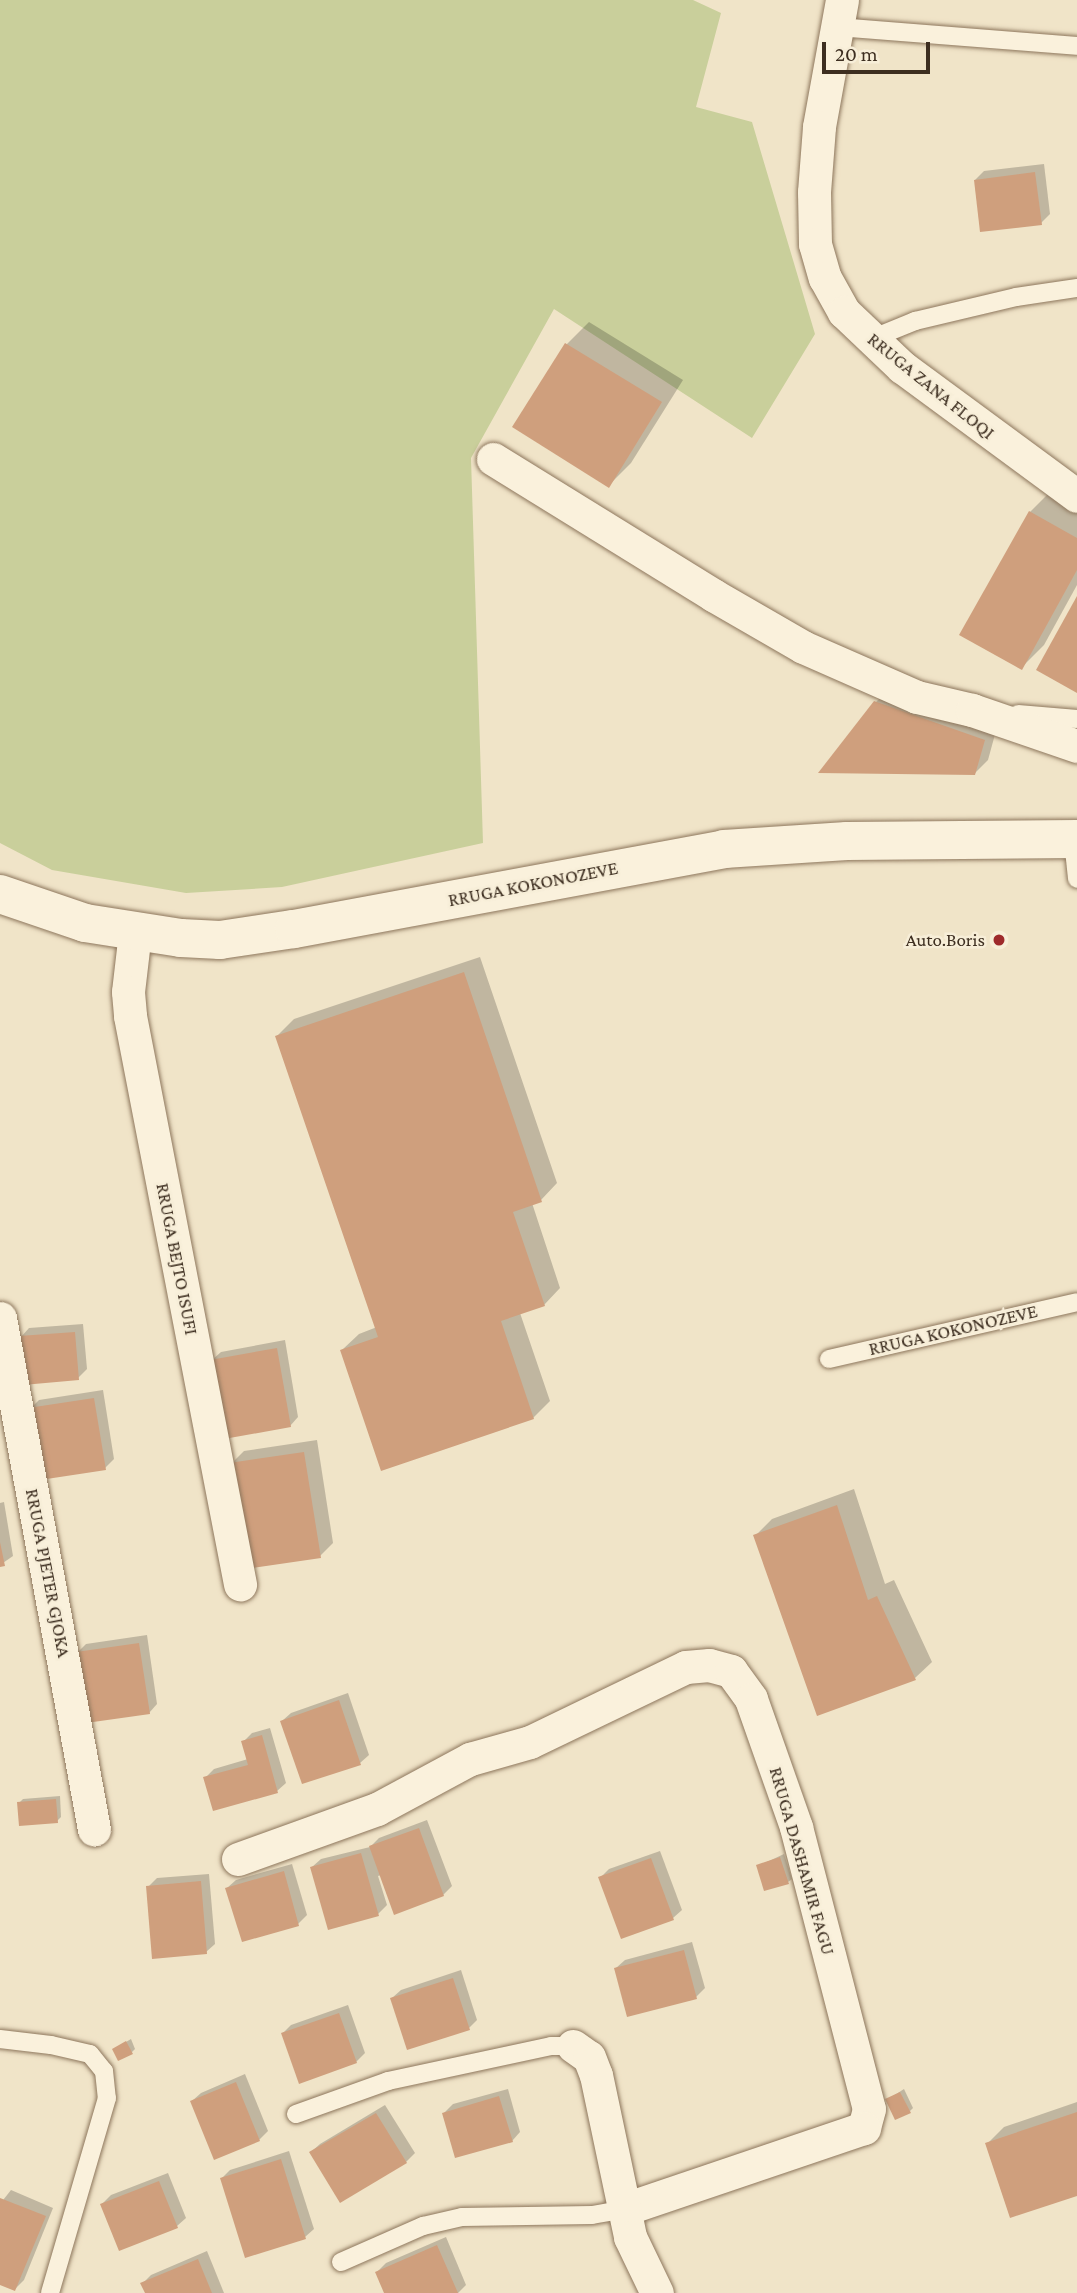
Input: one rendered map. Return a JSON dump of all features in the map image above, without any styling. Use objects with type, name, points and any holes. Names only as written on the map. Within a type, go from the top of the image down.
[{"type":"street","name":"RRUGA ZANA FLOQI","points":[[839,14],[819,127],[814,192],[815,244],[825,278],[844,312],[871,339],[923,383],[1077,496]]},
{"type":"street","points":[[494,459],[713,595],[803,647],[917,697],[972,710],[1077,746]]},
{"type":"street","name":"RRUGA KOKONOZEVE","points":[[0,894],[73,920],[135,932],[219,940],[259,935],[724,849],[782,843],[1075,839]]},
{"type":"street","name":"RRUGA BEJTO ISUFI","points":[[135,932],[128,992],[130,1016],[240,1584]]},
{"type":"street","name":"RRUGA PJETER GJOKA","points":[[0,1318],[94,1829]]},
{"type":"street","name":"RRUGA DASHAMIR FAGU","points":[[238,1859],[377,1809],[470,1759],[530,1742],[687,1667],[709,1665],[731,1671],[751,1699],[796,1827],[869,2109],[864,2128],[625,2209]]},
{"type":"street","points":[[573,2046],[589,2057],[596,2075],[630,2237],[657,2293]]},
{"type":"lane","points":[[839,14],[1077,46]]},
{"type":"lane","points":[[871,339],[915,321],[1016,297],[1077,288]]},
{"type":"lane","points":[[972,710],[1077,719]]},
{"type":"lane","name":"RRUGA KOKONOZEVE","points":[[1075,839],[1077,879]]},
{"type":"lane","name":"RRUGA KOKONOZEVE","points":[[829,1359],[1077,1302]]},
{"type":"lane","points":[[0,2039],[51,2045],[90,2054],[104,2071],[107,2098],[50,2293]]},
{"type":"lane","points":[[296,2114],[388,2081],[551,2046],[573,2046]]},
{"type":"lane","points":[[341,2262],[423,2226],[462,2217],[592,2215],[625,2209]]},
{"type":"green space","points":[[0,0],[693,0],[721,13],[696,107],[752,122],[815,334],[752,438],[554,309],[471,458],[483,843],[282,887],[186,893],[52,870],[0,843]]},
{"type":"building","points":[[1035,172],[1042,225],[980,232],[974,180]]},
{"type":"building","points":[[565,343],[662,402],[609,488],[512,427]]},
{"type":"building","points":[[1029,511],[1077,538],[1077,570],[1022,670],[959,635]]},
{"type":"building","points":[[1077,596],[1077,693],[1036,670]]},
{"type":"building","points":[[874,701],[985,740],[975,775],[818,773]]},
{"type":"building","points":[[464,972],[542,1202],[513,1212],[545,1306],[501,1321],[534,1419],[381,1471],[340,1350],[378,1337],[275,1036]]},
{"type":"building","points":[[75,1332],[79,1380],[23,1385],[19,1336]]},
{"type":"building","points":[[277,1348],[291,1427],[224,1439],[210,1360]]},
{"type":"building","points":[[94,1398],[106,1470],[40,1480],[28,1408]]},
{"type":"building","points":[[304,1452],[321,1558],[252,1568],[229,1463]]},
{"type":"building","points":[[837,1505],[868,1600],[877,1596],[916,1680],[817,1716],[753,1535]]},
{"type":"building","points":[[0,1542],[5,1566],[0,1567]]},
{"type":"building","points":[[139,1643],[150,1714],[86,1723],[76,1652]]},
{"type":"building","points":[[339,1700],[361,1765],[302,1784],[280,1721]]},
{"type":"building","points":[[262,1735],[278,1793],[213,1811],[203,1777],[248,1765],[241,1741]]},
{"type":"building","points":[[56,1799],[58,1823],[19,1826],[17,1802]]},
{"type":"building","points":[[419,1828],[444,1896],[394,1915],[369,1846]]},
{"type":"building","points":[[361,1853],[379,1916],[328,1930],[310,1867]]},
{"type":"building","points":[[780,1857],[789,1884],[764,1891],[756,1865]]},
{"type":"building","points":[[651,1858],[674,1920],[621,1939],[598,1877]]},
{"type":"building","points":[[284,1871],[299,1926],[242,1942],[225,1888]]},
{"type":"building","points":[[201,1881],[207,1954],[152,1959],[146,1886]]},
{"type":"building","points":[[684,1950],[697,1999],[627,2017],[614,1968]]},
{"type":"building","points":[[453,1978],[470,2030],[407,2050],[390,1998]]},
{"type":"building","points":[[339,2013],[357,2063],[299,2084],[281,2033]]},
{"type":"building","points":[[126,2041],[133,2054],[118,2061],[112,2049]]},
{"type":"building","points":[[236,2082],[260,2141],[214,2160],[190,2101]]},
{"type":"building","points":[[900,2092],[911,2113],[895,2120],[885,2099]]},
{"type":"building","points":[[499,2096],[513,2142],[455,2158],[442,2113]]},
{"type":"building","points":[[1077,2112],[1077,2196],[1010,2218],[985,2143]]},
{"type":"building","points":[[376,2113],[407,2163],[340,2203],[309,2152]]},
{"type":"building","points":[[281,2159],[306,2239],[245,2258],[220,2178]]},
{"type":"building","points":[[159,2181],[178,2228],[119,2251],[100,2204]]},
{"type":"building","points":[[0,2198],[46,2216],[15,2291],[0,2285]]},
{"type":"building","points":[[437,2245],[458,2293],[384,2293],[375,2272]]},
{"type":"building","points":[[198,2259],[212,2293],[145,2293],[140,2283]]},
{"type":"place","name":"Auto.Boris","points":[[999,940]]}]
